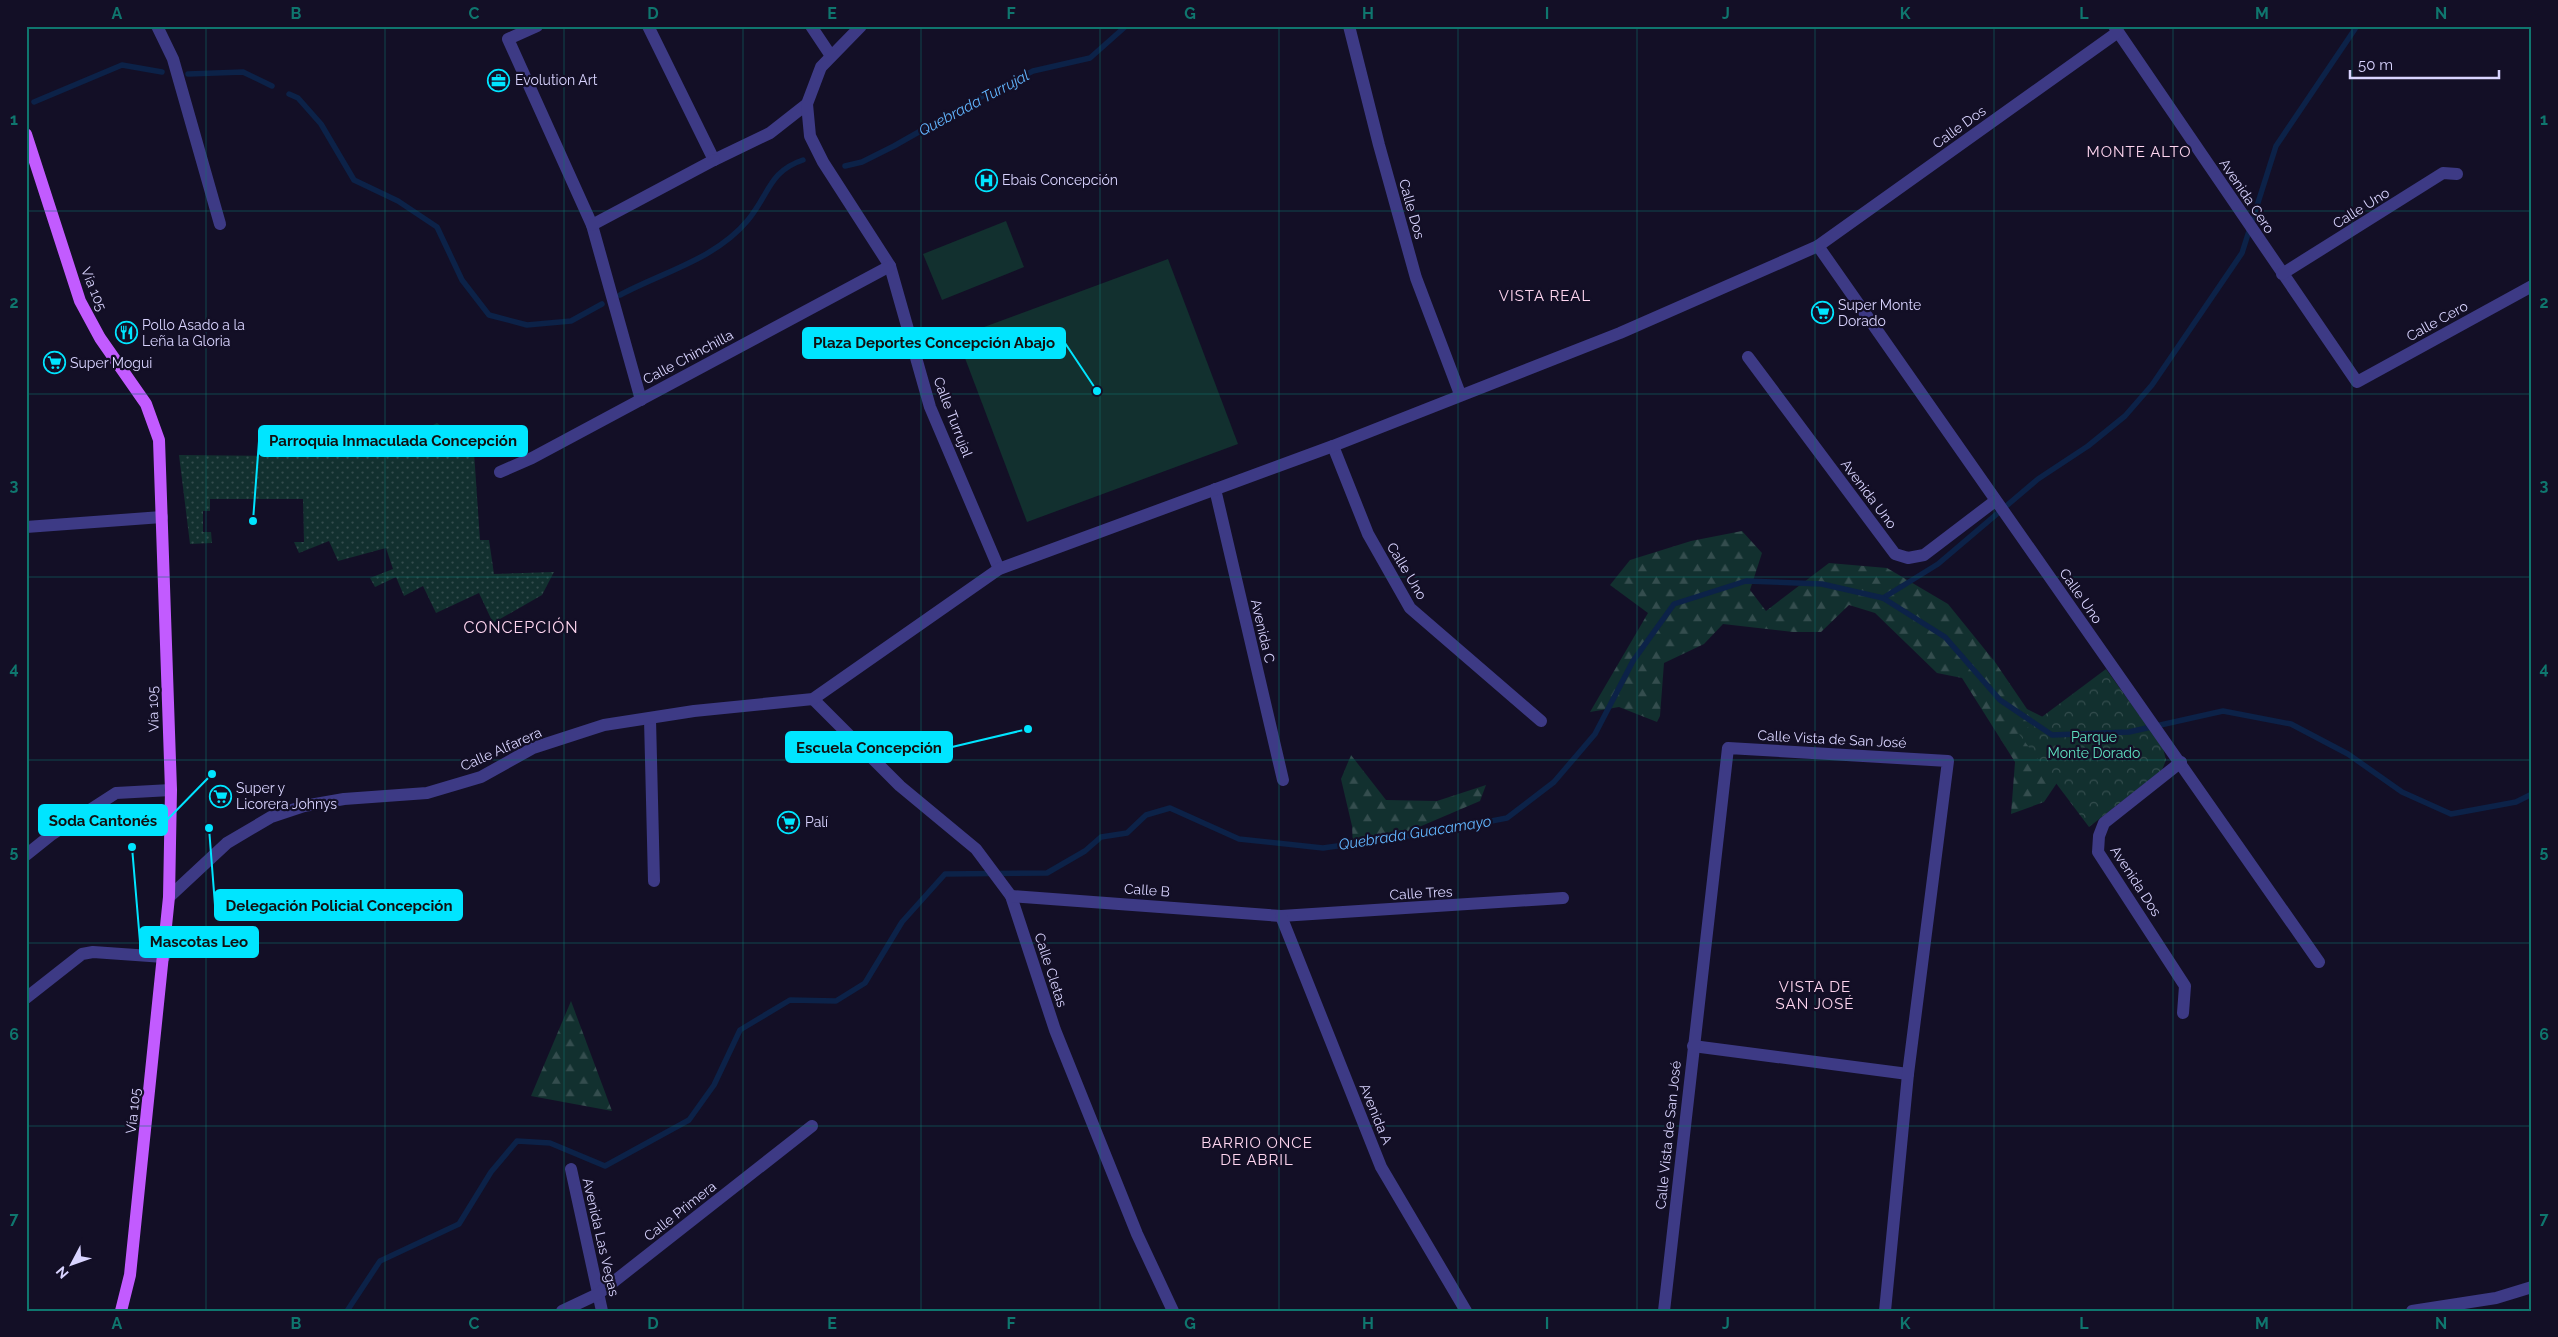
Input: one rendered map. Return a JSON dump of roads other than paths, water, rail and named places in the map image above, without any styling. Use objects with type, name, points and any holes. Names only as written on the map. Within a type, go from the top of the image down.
[{"type":"main road","name":"Vía 105","points":[[26,134],[80,301],[100,338],[146,404],[157,433],[162,517],[171,790],[169,897],[130,1275],[122,1311]]},
{"type":"street","points":[[157,26],[173,59],[220,224]]},
{"type":"street","points":[[537,26],[508,39],[592,225],[641,400]]},
{"type":"street","points":[[648,26],[714,160]]},
{"type":"street","points":[[811,26],[831,56]]},
{"type":"street","name":"Calle Turrujal","points":[[861,26],[821,67],[807,104],[810,136],[823,162],[890,266],[930,407],[999,569]]},
{"type":"street","name":"Calle Dos","points":[[1349,26],[1379,146],[1416,278],[1460,394]]},
{"type":"street","name":"Calle Dos","points":[[999,569],[1333,446],[1460,394],[1620,333],[1818,246],[2116,29]]},
{"type":"street","name":"Avenida Cero","points":[[2116,29],[2357,382]]},
{"type":"street","points":[[592,225],[714,160],[770,133],[807,104]]},
{"type":"street","name":"Calle Uno","points":[[2282,274],[2443,173],[2456,174]]},
{"type":"street","name":"Calle Uno","points":[[1818,246],[1995,501],[2181,762],[2319,962]]},
{"type":"street","name":"Calle Chinchilla","points":[[500,472],[532,458],[890,266]]},
{"type":"street","name":"Calle Cero","points":[[2357,382],[2532,286]]},
{"type":"street","name":"Avenida Uno","points":[[1748,357],[1895,554],[1908,558],[1924,555],[1995,501]]},
{"type":"street","name":"Calle Uno","points":[[1333,446],[1368,534],[1410,608],[1541,721]]},
{"type":"street","name":"Avenida C","points":[[1215,489],[1283,780]]},
{"type":"street","points":[[26,527],[162,517]]},
{"type":"street","points":[[813,699],[999,569]]},
{"type":"street","name":"Calle Alfarera","points":[[169,897],[227,843],[272,818],[304,806],[344,799],[427,793],[481,777],[533,748],[604,725],[694,711],[813,699]]},
{"type":"street","name":"Calle Cletas","points":[[813,699],[900,786],[976,849],[1011,896],[1055,1030],[1137,1234],[1173,1311]]},
{"type":"street","points":[[650,719],[654,881]]},
{"type":"street","name":"Calle Vista de San José","points":[[1664,1311],[1728,748],[1948,761],[1908,1074],[1884,1311]]},
{"type":"street","name":"Avenida Dos","points":[[2181,762],[2104,823],[2099,836],[2098,852],[2185,986],[2183,1013]]},
{"type":"street","points":[[26,855],[51,835],[116,793],[171,790]]},
{"type":"street","name":"Calle B","points":[[1011,896],[1281,916]]},
{"type":"street","name":"Calle Tres","points":[[1281,916],[1563,898]]},
{"type":"street","name":"Avenida A","points":[[1281,916],[1380,1167],[1466,1311]]},
{"type":"street","points":[[26,998],[82,954],[93,952],[164,958]]},
{"type":"street","points":[[1693,1046],[1908,1074]]},
{"type":"street","name":"Calle Primera","points":[[562,1311],[598,1294],[812,1126]]},
{"type":"street","name":"Avenida Las Vegas","points":[[570,1169],[602,1311]]},
{"type":"street","points":[[2412,1311],[2496,1298],[2532,1287]]},
{"type":"waterway","name":"Quebrada Turrujal","points":[[845,166],[862,162],[894,146],[975,100],[1033,71],[1090,58],[1126,26]]},
{"type":"waterway","points":[[1883,598],[1938,564],[2038,479],[2088,446],[2125,416],[2152,385],[2242,253],[2276,146],[2357,26]]},
{"type":"waterway","name":"Quebrada Turrujal","points":[[34,102],[122,65],[162,72]]},
{"type":"waterway","name":"Quebrada Turrujal","points":[[188,74],[243,72],[272,86]]},
{"type":"waterway","name":"Quebrada Turrujal","points":[[289,94],[298,98],[321,124],[354,180],[398,201],[437,227],[462,280],[489,315],[527,325],[571,321],[602,304]]},
{"type":"waterway","name":"Quebrada Turrujal","points":[[620,295],[688,264],[721,245],[748,220],[776,177],[783,170],[803,160]]},
{"type":"waterway","name":"Quebrada Guacamayo","points":[[347,1311],[380,1261],[459,1224],[491,1172],[517,1141],[550,1143],[605,1166],[689,1120],[714,1085],[740,1030],[790,1000],[836,1001],[865,983],[902,922],[945,874],[1047,873],[1085,851],[1101,837],[1127,833],[1146,815],[1170,808],[1239,839],[1323,848],[1429,833],[1507,818],[1554,782],[1595,734],[1633,661],[1674,604],[1746,581],[1822,584],[1883,598],[1945,637],[2000,700],[2052,735],[2129,732],[2223,711],[2291,724],[2348,754],[2402,792],[2451,814],[2516,802],[2532,794]]},
{"type":"place","name":"Evolution Art","points":[[499,80]]},
{"type":"place","name":"Ebais Concepción","points":[[986,180]]},
{"type":"place","name":"Super Monte Dorado","points":[[1822,313]]},
{"type":"place","name":"Pollo Asado a la Leña la Gloria","points":[[126,333]]},
{"type":"place","name":"Super Mogui","points":[[54,363]]},
{"type":"place","name":"Plaza Deportes Concepción Abajo","points":[[1097,391]]},
{"type":"place","name":"Parroquia Inmaculada Concepción","points":[[253,521]]},
{"type":"place","name":"Escuela Concepción","points":[[1028,729]]},
{"type":"place","name":"Soda Cantonés","points":[[212,774]]},
{"type":"place","name":"Super y Licorera Johnys","points":[[220,796]]},
{"type":"place","name":"Palí","points":[[789,822]]},
{"type":"place","name":"Delegación Policial Concepción","points":[[209,828]]},
{"type":"place","name":"Mascotas Leo","points":[[132,847]]},
{"type":"district","name":"MONTE ALTO","points":[[2139,152]]},
{"type":"district","name":"VISTA REAL","points":[[1545,296]]},
{"type":"district","name":"CONCEPCIÓN","points":[[521,627]]},
{"type":"district","name":"VISTA DE SAN JOSÉ","points":[[1815,996]]},
{"type":"district","name":"BARRIO ONCE DE ABRIL","points":[[1257,1152]]},
{"type":"park label","name":"Parque Monte Dorado","points":[[2094,746]]}]
